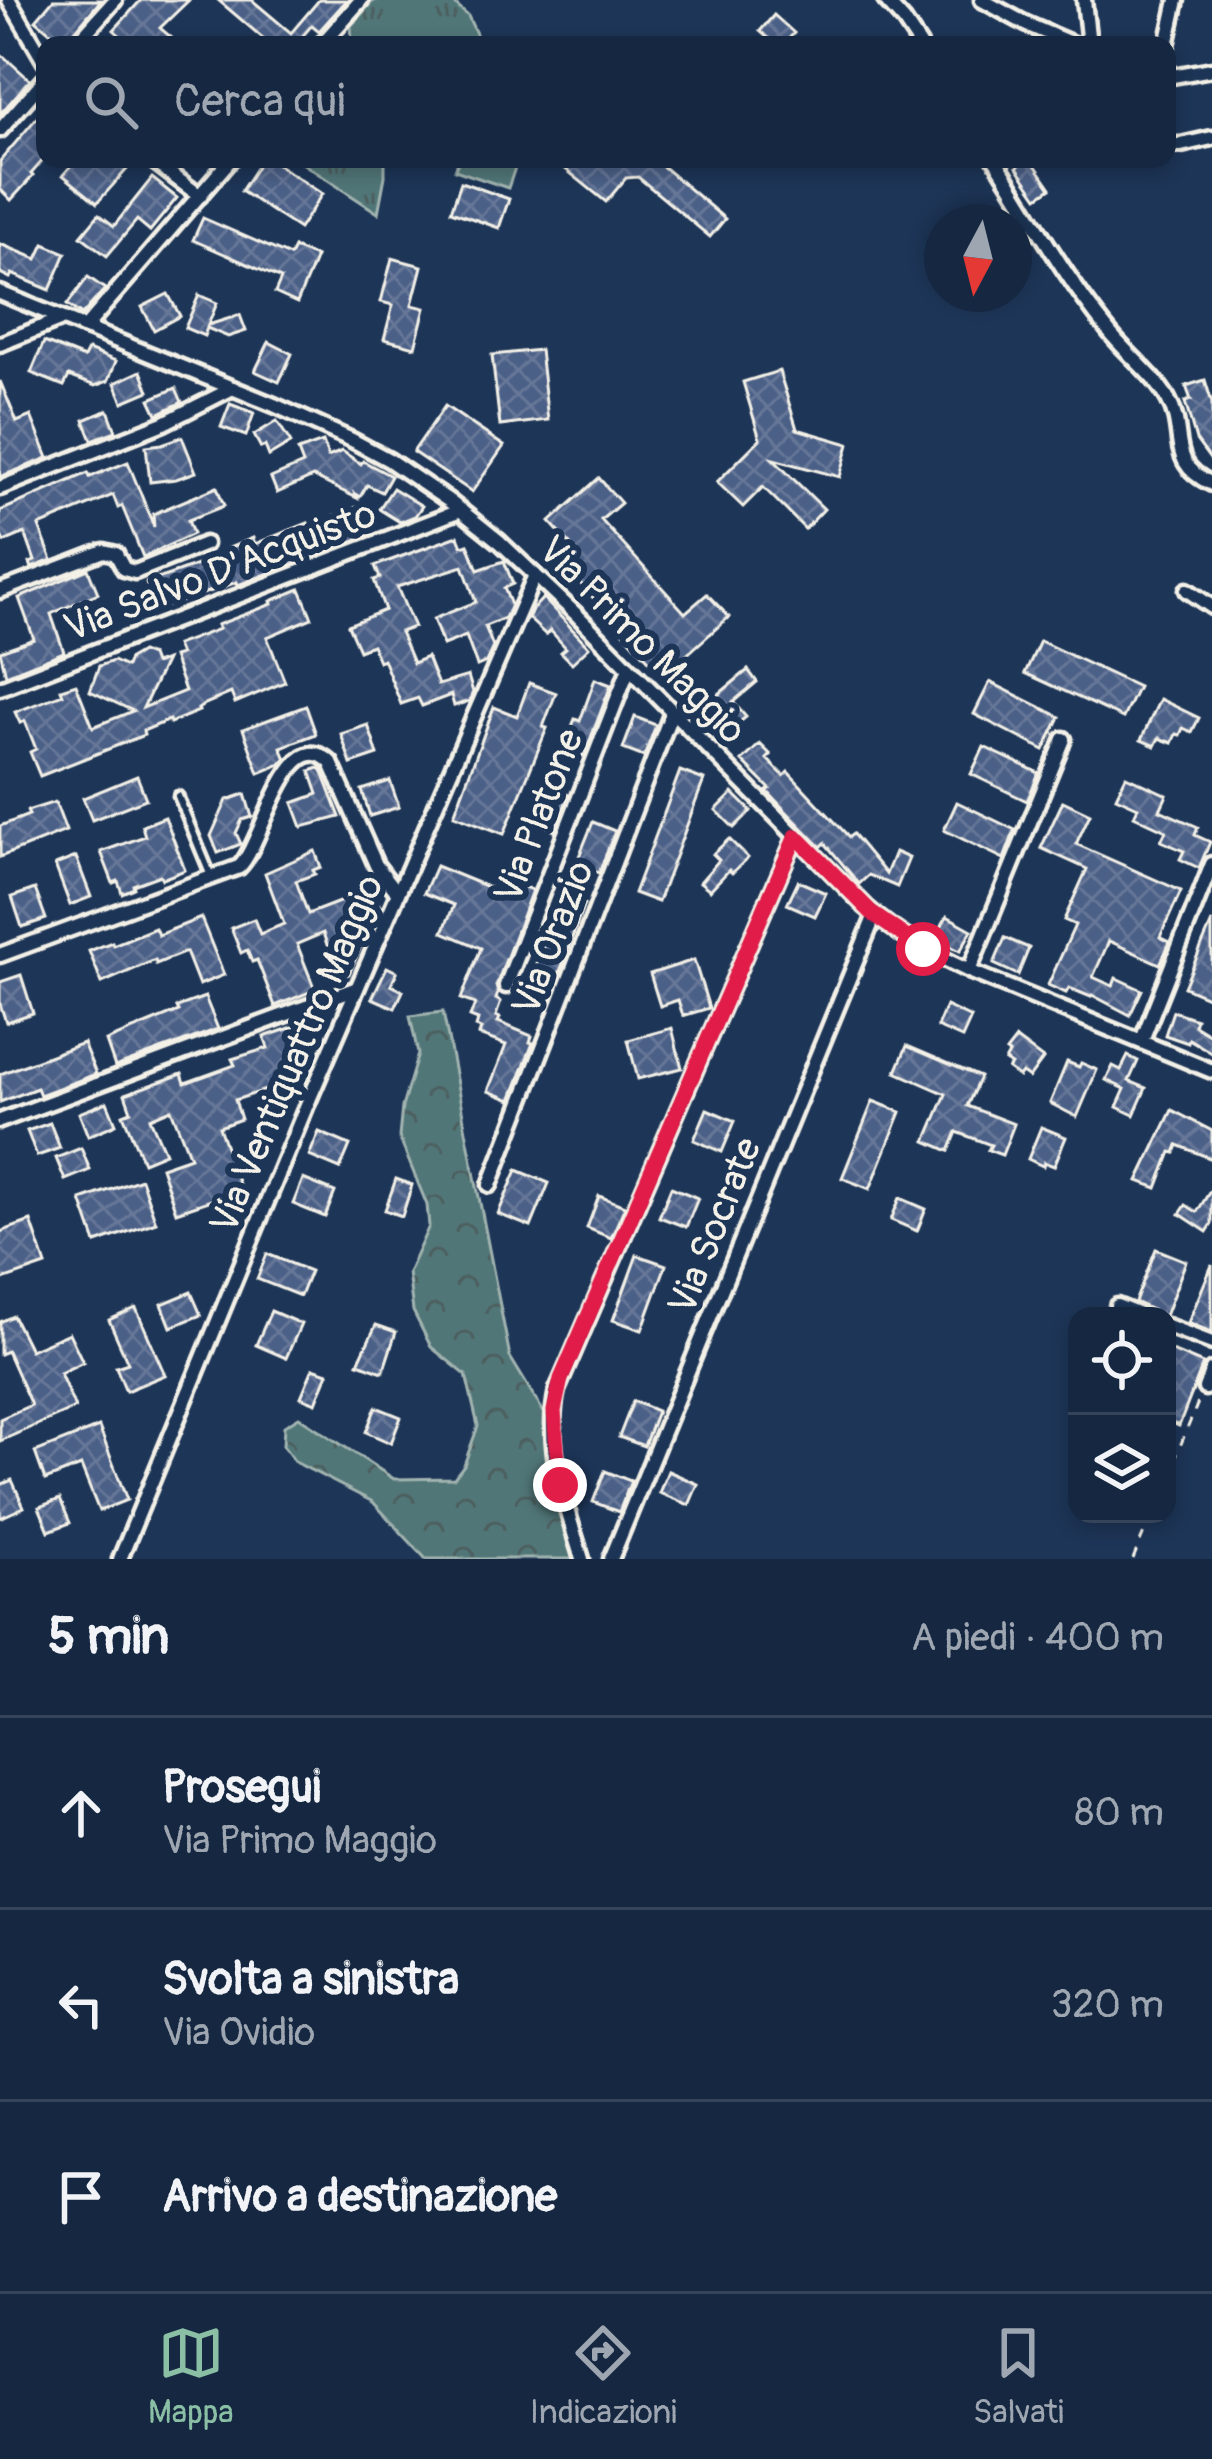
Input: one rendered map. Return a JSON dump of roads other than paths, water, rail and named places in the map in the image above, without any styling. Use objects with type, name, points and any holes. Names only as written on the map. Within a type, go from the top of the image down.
[{"type":"street","points":[[9,0],[36,46]]},
{"type":"street","points":[[83,36],[115,0]]},
{"type":"street","points":[[329,36],[361,0]]},
{"type":"street","points":[[885,0],[914,36]]},
{"type":"street","points":[[982,0],[1055,36]]},
{"type":"street","points":[[1084,0],[1088,36]]},
{"type":"street","points":[[1169,36],[1177,0]]},
{"type":"street","points":[[1176,75],[1212,69]]},
{"type":"street","points":[[0,130],[36,89]]},
{"type":"street","points":[[1176,146],[1212,138]]},
{"type":"street","points":[[164,168],[200,196]]},
{"type":"street","points":[[85,328],[223,168]]},
{"type":"street","points":[[1001,168],[1101,322],[1166,396],[1187,467],[1212,484]]},
{"type":"street","name":"Via Primo Maggio","points":[[2,296],[233,388],[401,468],[461,510],[535,574],[874,915],[923,949],[970,971],[1212,1070]]},
{"type":"street","points":[[0,344],[63,319]]},
{"type":"street","points":[[0,488],[164,423],[233,388]]},
{"type":"street","name":"Via Salvo D'Acquisto","points":[[0,688],[461,510]]},
{"type":"street","points":[[0,590],[104,551],[116,554],[124,569],[134,572],[205,544]]},
{"type":"street","name":"Via Ventiquattro Maggio","points":[[120,1559],[397,892],[535,574]]},
{"type":"street","points":[[1187,590],[1212,607]]},
{"type":"street","name":"Via Platone","points":[[506,986],[628,668]]},
{"type":"street","name":"Via Orazio","points":[[490,1185],[672,712]]},
{"type":"street","points":[[970,971],[1064,740]]},
{"type":"street","points":[[0,955],[233,869],[248,858],[287,771],[301,755],[317,753],[333,766],[376,866],[397,892]]},
{"type":"street","points":[[582,1559],[558,1473],[557,1390],[796,836]]},
{"type":"street","points":[[1142,1040],[1212,864]]},
{"type":"street","name":"Via Socrate","points":[[610,1559],[874,915]]},
{"type":"street","points":[[0,1121],[357,988]]},
{"type":"street","points":[[1176,1329],[1212,1343]]},
{"type":"street","points":[[1204,1388],[1212,1370]]},
{"type":"lane","points":[[178,796],[211,878]]}]
